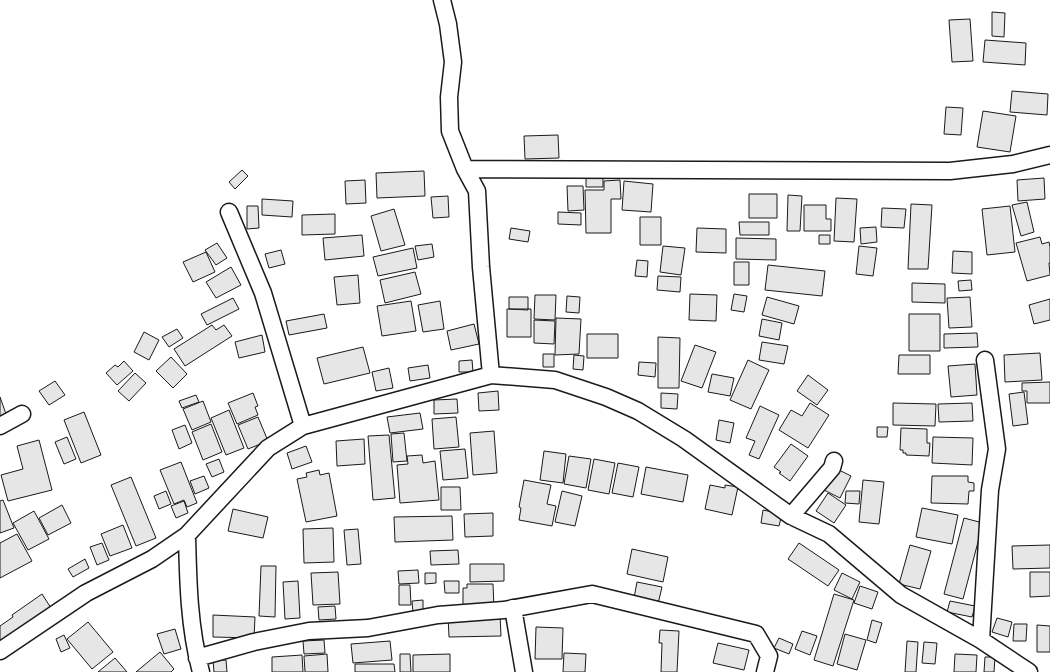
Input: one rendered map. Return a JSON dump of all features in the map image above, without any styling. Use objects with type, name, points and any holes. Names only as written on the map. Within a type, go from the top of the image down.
[{"type":"street","points":[[442,0],[448,24],[453,62],[449,97],[450,131],[477,191],[481,267],[491,375]]},
{"type":"street","points":[[466,169],[950,171],[1013,164],[1050,155]]},
{"type":"street","points":[[229,212],[263,293],[303,426]]},
{"type":"street","points":[[981,640],[990,490],[997,449],[985,360]]},
{"type":"street","points":[[0,651],[86,593],[152,559],[187,535],[268,448],[303,426],[491,375],[555,380],[606,397],[638,411],[684,439],[791,516],[829,534],[901,595],[981,640],[1029,672]]},
{"type":"street","points":[[0,426],[22,414]]},
{"type":"street","points":[[791,516],[832,468],[834,461]]},
{"type":"street","points":[[187,535],[189,594],[199,665],[254,642],[309,631],[368,628],[438,615],[512,608],[592,594],[756,634],[769,656],[765,672]]},
{"type":"street","points":[[512,608],[524,672]]},
{"type":"building","points":[[992,12],[1005,13],[1004,37],[992,36]]},
{"type":"building","points":[[970,19],[973,61],[952,62],[949,20]]},
{"type":"building","points":[[985,40],[1026,43],[1025,65],[983,62]]},
{"type":"building","points":[[1012,91],[1048,94],[1047,115],[1010,112]]},
{"type":"building","points":[[946,107],[963,108],[961,135],[944,134]]},
{"type":"building","points":[[983,111],[1016,116],[1010,152],[977,147]]},
{"type":"building","points":[[558,135],[559,158],[525,159],[524,136]]},
{"type":"building","points":[[242,170],[248,176],[235,189],[229,182]]},
{"type":"building","points":[[424,171],[425,196],[377,198],[376,173]]},
{"type":"building","points":[[586,175],[603,175],[603,187],[586,187]]},
{"type":"building","points":[[1044,178],[1045,199],[1018,201],[1017,180]]},
{"type":"building","points":[[365,180],[366,203],[346,204],[345,181]]},
{"type":"building","points":[[620,180],[621,199],[611,199],[611,233],[586,233],[585,190],[604,190],[604,181]]},
{"type":"building","points":[[624,181],[653,184],[651,212],[622,210]]},
{"type":"building","points":[[567,186],[583,186],[584,210],[568,211]]},
{"type":"building","points":[[749,194],[777,194],[777,218],[749,218]]},
{"type":"building","points":[[788,195],[802,196],[800,231],[787,231]]},
{"type":"building","points":[[448,196],[449,217],[433,218],[431,197]]},
{"type":"building","points":[[836,198],[857,199],[854,242],[834,241]]},
{"type":"building","points":[[262,199],[293,201],[292,217],[262,215]]},
{"type":"building","points":[[1027,202],[1034,232],[1021,236],[1012,205]]},
{"type":"building","points":[[911,204],[932,205],[928,269],[908,269]]},
{"type":"building","points":[[804,205],[826,205],[826,219],[831,219],[831,231],[804,231]]},
{"type":"building","points":[[247,206],[258,206],[259,228],[247,229]]},
{"type":"building","points":[[1010,206],[1015,252],[987,255],[982,209]]},
{"type":"building","points":[[882,208],[906,209],[904,228],[881,227]]},
{"type":"building","points":[[394,209],[405,245],[381,251],[371,216]]},
{"type":"building","points":[[558,212],[581,213],[581,225],[558,224]]},
{"type":"building","points":[[335,214],[335,234],[302,235],[302,215]]},
{"type":"building","points":[[640,217],[661,217],[661,245],[640,245]]},
{"type":"building","points":[[739,222],[769,222],[769,235],[740,235]]},
{"type":"building","points":[[876,227],[877,242],[861,244],[860,228]]},
{"type":"building","points":[[511,228],[530,231],[528,242],[509,239]]},
{"type":"building","points":[[697,228],[726,229],[726,253],[696,252]]},
{"type":"building","points":[[362,235],[364,256],[325,260],[323,238]]},
{"type":"building","points":[[819,235],[830,235],[830,244],[819,244]]},
{"type":"building","points":[[1040,237],[1042,244],[1049,242],[1050,275],[1027,281],[1016,243]]},
{"type":"building","points":[[736,238],[776,239],[776,260],[736,259]]},
{"type":"building","points":[[217,243],[227,258],[216,265],[205,250]]},
{"type":"building","points":[[432,244],[434,257],[418,260],[415,246]]},
{"type":"building","points":[[663,246],[685,248],[681,275],[660,272]]},
{"type":"building","points":[[859,246],[877,248],[873,276],[856,274]]},
{"type":"building","points":[[413,248],[417,268],[378,276],[373,257]]},
{"type":"building","points":[[281,250],[285,264],[269,268],[265,254]]},
{"type":"building","points":[[953,251],[972,252],[972,274],[952,273]]},
{"type":"building","points":[[206,252],[215,272],[193,282],[183,262]]},
{"type":"building","points":[[637,260],[648,261],[647,277],[635,276]]},
{"type":"building","points":[[734,262],[749,262],[749,285],[734,285]]},
{"type":"building","points":[[768,265],[825,271],[822,296],[765,290]]},
{"type":"building","points":[[231,267],[241,285],[216,298],[206,282]]},
{"type":"building","points":[[415,272],[421,294],[385,303],[380,280]]},
{"type":"building","points":[[358,275],[360,303],[337,305],[334,277]]},
{"type":"building","points":[[658,276],[681,277],[680,292],[657,290]]},
{"type":"building","points":[[971,280],[972,290],[959,291],[958,281]]},
{"type":"building","points":[[912,283],[945,284],[945,303],[912,302]]},
{"type":"building","points":[[690,294],[717,295],[716,321],[689,320]]},
{"type":"building","points":[[734,294],[747,296],[744,312],[731,310]]},
{"type":"building","points":[[535,295],[556,295],[555,320],[534,319]]},
{"type":"building","points":[[567,296],[580,297],[579,313],[566,312]]},
{"type":"building","points":[[509,297],[528,297],[528,310],[509,309]]},
{"type":"building","points":[[767,297],[799,306],[794,324],[762,315]]},
{"type":"building","points":[[970,297],[972,327],[949,328],[947,298]]},
{"type":"building","points":[[233,298],[239,309],[207,325],[201,314]]},
{"type":"building","points":[[1050,299],[1050,320],[1034,324],[1029,305]]},
{"type":"building","points":[[411,301],[416,331],[382,336],[377,306]]},
{"type":"building","points":[[440,301],[444,329],[423,332],[418,305]]},
{"type":"building","points":[[507,309],[531,309],[531,337],[507,337]]},
{"type":"building","points":[[324,314],[327,328],[289,335],[286,321]]},
{"type":"building","points":[[909,314],[940,314],[940,351],[909,351]]},
{"type":"building","points":[[556,318],[581,319],[579,354],[555,355]]},
{"type":"building","points":[[762,319],[782,323],[779,340],[759,336]]},
{"type":"building","points":[[534,320],[555,321],[554,344],[534,343]]},
{"type":"building","points":[[474,324],[479,344],[451,350],[447,331]]},
{"type":"building","points":[[212,325],[216,330],[224,325],[232,336],[185,366],[174,349]]},
{"type":"building","points":[[177,329],[183,338],[169,347],[162,337]]},
{"type":"building","points":[[144,332],[159,340],[149,360],[134,352]]},
{"type":"building","points":[[977,333],[978,347],[944,348],[944,334]]},
{"type":"building","points":[[587,334],[618,334],[618,358],[587,358]]},
{"type":"building","points":[[262,335],[265,352],[239,358],[235,342]]},
{"type":"building","points":[[658,337],[680,338],[679,388],[658,388]]},
{"type":"building","points":[[762,342],[788,346],[784,364],[759,360]]},
{"type":"building","points":[[695,345],[716,352],[702,388],[681,381]]},
{"type":"building","points":[[363,347],[370,373],[324,384],[317,358]]},
{"type":"building","points":[[1040,353],[1042,380],[1005,382],[1004,355]]},
{"type":"building","points":[[543,354],[554,354],[554,367],[543,367]]},
{"type":"building","points":[[574,355],[584,356],[583,370],[573,369]]},
{"type":"building","points":[[899,355],[930,355],[930,374],[898,374]]},
{"type":"building","points":[[171,357],[187,374],[173,388],[156,371]]},
{"type":"building","points":[[472,360],[473,372],[459,372],[459,361]]},
{"type":"building","points":[[748,360],[769,370],[751,409],[730,400]]},
{"type":"building","points":[[124,361],[133,371],[117,385],[106,373],[115,365],[118,367]]},
{"type":"building","points":[[639,362],[656,363],[655,377],[638,375]]},
{"type":"building","points":[[975,364],[977,395],[951,397],[948,366]]},
{"type":"building","points":[[428,365],[430,378],[410,381],[408,368]]},
{"type":"building","points":[[389,368],[393,388],[376,391],[372,372]]},
{"type":"building","points":[[135,373],[146,383],[129,401],[118,391]]},
{"type":"building","points":[[712,374],[734,378],[730,396],[708,392]]},
{"type":"building","points":[[808,375],[828,390],[817,405],[797,391]]},
{"type":"building","points":[[55,381],[65,395],[49,405],[39,391]]},
{"type":"building","points":[[1050,382],[1050,403],[1027,403],[1027,391],[1022,391],[1022,383]]},
{"type":"building","points":[[498,391],[499,410],[479,411],[478,393]]},
{"type":"building","points":[[1024,392],[1028,424],[1013,426],[1009,394]]},
{"type":"building","points":[[253,393],[258,406],[255,407],[258,415],[237,424],[228,403]]},
{"type":"building","points":[[661,393],[678,394],[677,409],[661,408]]},
{"type":"building","points":[[196,395],[199,402],[182,408],[179,401]]},
{"type":"building","points":[[0,397],[6,414],[0,417]]},
{"type":"building","points":[[457,399],[458,413],[434,414],[434,400]]},
{"type":"building","points":[[203,401],[211,422],[192,430],[183,409]]},
{"type":"building","points":[[810,403],[829,415],[808,448],[779,430],[791,410],[802,416]]},
{"type":"building","points":[[893,403],[936,404],[935,426],[893,425]]},
{"type":"building","points":[[972,403],[973,421],[939,422],[938,404]]},
{"type":"building","points":[[760,406],[779,415],[759,459],[749,455],[755,441],[746,438]]},
{"type":"building","points":[[229,410],[244,448],[226,455],[211,418]]},
{"type":"building","points":[[84,412],[101,455],[81,463],[64,420]]},
{"type":"building","points":[[420,413],[423,429],[390,433],[387,417]]},
{"type":"building","points":[[258,417],[268,441],[248,449],[238,425]]},
{"type":"building","points":[[456,417],[459,447],[434,449],[432,419]]},
{"type":"building","points":[[719,420],[734,423],[730,443],[716,440]]},
{"type":"building","points":[[211,424],[222,452],[203,460],[192,432]]},
{"type":"building","points":[[185,425],[192,443],[179,449],[172,430]]},
{"type":"building","points":[[877,427],[888,427],[887,437],[877,437]]},
{"type":"building","points":[[901,428],[927,429],[927,443],[930,443],[929,456],[906,455],[906,453],[903,453],[903,450],[900,450]]},
{"type":"building","points":[[494,431],[497,473],[473,475],[470,433]]},
{"type":"building","points":[[404,433],[407,461],[393,462],[391,434]]},
{"type":"building","points":[[389,435],[395,498],[373,500],[368,436]]},
{"type":"building","points":[[67,437],[76,459],[64,464],[55,442]]},
{"type":"building","points":[[933,437],[973,438],[972,465],[932,463]]},
{"type":"building","points":[[364,439],[365,464],[337,466],[336,441]]},
{"type":"building","points":[[39,440],[52,490],[8,501],[1,475],[23,469],[17,446]]},
{"type":"building","points":[[791,444],[808,456],[790,481],[774,467]]},
{"type":"building","points":[[306,446],[312,462],[292,469],[287,453]]},
{"type":"building","points":[[465,449],[468,478],[443,480],[440,451]]},
{"type":"building","points":[[544,451],[566,454],[563,483],[540,480]]},
{"type":"building","points":[[422,455],[423,463],[435,461],[439,500],[400,503],[397,465],[408,464],[407,456]]},
{"type":"building","points":[[569,456],[591,459],[586,488],[564,484]]},
{"type":"building","points":[[219,459],[224,472],[212,477],[206,464]]},
{"type":"building","points":[[594,459],[615,463],[609,494],[588,490]]},
{"type":"building","points":[[181,462],[197,503],[187,507],[184,500],[174,504],[160,470]]},
{"type":"building","points":[[618,463],[639,467],[633,497],[612,493]]},
{"type":"building","points":[[646,467],[688,475],[683,502],[641,494]]},
{"type":"building","points":[[833,467],[851,476],[840,498],[822,489]]},
{"type":"building","points":[[319,470],[320,475],[329,473],[337,516],[306,522],[297,479],[307,477],[306,473]]},
{"type":"building","points":[[204,476],[209,488],[195,494],[190,481]]},
{"type":"building","points":[[932,476],[968,476],[968,482],[974,483],[974,491],[969,491],[968,504],[931,503]]},
{"type":"building","points":[[131,477],[156,538],[136,546],[111,485]]},
{"type":"building","points":[[524,480],[551,485],[547,504],[556,506],[552,526],[519,520],[521,508],[519,507]]},
{"type":"building","points":[[863,480],[884,482],[879,524],[859,522]]},
{"type":"building","points":[[710,485],[725,488],[725,485],[738,487],[732,515],[705,509]]},
{"type":"building","points":[[441,487],[460,487],[461,510],[441,510]]},
{"type":"building","points":[[166,491],[171,504],[159,509],[154,496]]},
{"type":"building","points":[[562,491],[582,496],[575,526],[555,522]]},
{"type":"building","points":[[846,491],[860,491],[859,504],[845,503]]},
{"type":"building","points":[[828,493],[846,505],[834,523],[816,511]]},
{"type":"building","points":[[3,500],[14,528],[0,533],[0,501]]},
{"type":"building","points":[[184,501],[188,513],[176,518],[171,506]]},
{"type":"building","points":[[62,505],[71,523],[48,535],[39,518]]},
{"type":"building","points":[[922,508],[958,515],[952,544],[916,537]]},
{"type":"building","points":[[233,509],[268,517],[263,538],[228,531]]},
{"type":"building","points":[[763,510],[782,514],[779,526],[761,523]]},
{"type":"building","points":[[34,511],[49,539],[28,550],[13,523]]},
{"type":"building","points":[[493,513],[493,536],[465,537],[464,514]]},
{"type":"building","points":[[452,516],[453,540],[395,542],[394,517]]},
{"type":"building","points":[[964,518],[983,523],[963,599],[944,594]]},
{"type":"building","points":[[123,525],[132,548],[110,556],[101,534]]},
{"type":"building","points":[[333,528],[334,562],[304,563],[303,529]]},
{"type":"building","points":[[358,529],[361,564],[347,565],[344,530]]},
{"type":"building","points":[[17,534],[32,561],[0,578],[0,543]]},
{"type":"building","points":[[102,543],[109,560],[97,565],[90,547]]},
{"type":"building","points":[[799,543],[839,570],[828,586],[788,559]]},
{"type":"building","points":[[910,545],[931,551],[920,589],[899,584]]},
{"type":"building","points":[[1050,545],[1050,568],[1013,569],[1012,546]]},
{"type":"building","points":[[632,549],[668,557],[663,582],[627,574]]},
{"type":"building","points":[[458,550],[459,564],[431,565],[430,551]]},
{"type":"building","points":[[85,559],[89,568],[73,577],[68,569]]},
{"type":"building","points":[[470,564],[504,564],[504,581],[470,582]]},
{"type":"building","points":[[261,566],[276,566],[275,617],[259,616]]},
{"type":"building","points":[[418,570],[419,583],[399,584],[398,571]]},
{"type":"building","points":[[338,572],[340,604],[313,605],[311,573]]},
{"type":"building","points":[[1030,572],[1050,572],[1050,596],[1030,597]]},
{"type":"building","points":[[425,573],[436,573],[436,583],[425,584]]},
{"type":"building","points":[[842,573],[860,582],[852,599],[834,590]]},
{"type":"building","points":[[298,581],[300,618],[285,619],[283,582]]},
{"type":"building","points":[[444,581],[459,581],[459,593],[445,593]]},
{"type":"building","points":[[637,582],[662,587],[658,604],[634,598]]},
{"type":"building","points":[[467,584],[493,584],[494,609],[463,610],[463,588],[467,588]]},
{"type":"building","points":[[399,585],[410,585],[411,605],[399,605]]},
{"type":"building","points":[[860,586],[878,592],[872,609],[854,603]]},
{"type":"building","points":[[42,594],[51,608],[0,643],[0,626]]},
{"type":"building","points":[[834,594],[854,600],[833,666],[814,660]]},
{"type":"building","points":[[423,600],[423,613],[413,613],[412,601]]},
{"type":"building","points":[[950,601],[975,606],[972,617],[947,612]]},
{"type":"building","points":[[335,606],[336,619],[319,620],[318,607]]},
{"type":"building","points":[[213,615],[255,617],[254,638],[213,637]]},
{"type":"building","points":[[500,615],[501,636],[449,637],[448,616]]},
{"type":"building","points":[[997,618],[1012,622],[1008,637],[992,632]]},
{"type":"building","points":[[872,620],[882,623],[876,643],[867,640]]},
{"type":"building","points":[[88,622],[113,652],[92,669],[67,639]]},
{"type":"building","points":[[1014,624],[1027,624],[1026,641],[1013,641]]},
{"type":"building","points":[[1037,625],[1050,626],[1050,652],[1037,652]]},
{"type":"building","points":[[536,627],[563,628],[562,659],[535,659]]},
{"type":"building","points":[[175,629],[181,649],[164,654],[157,634]]},
{"type":"building","points":[[660,630],[679,631],[677,672],[661,672],[662,643],[659,643]]},
{"type":"building","points":[[802,631],[817,636],[810,655],[795,649]]},
{"type":"building","points":[[845,634],[866,640],[857,670],[837,664]]},
{"type":"building","points":[[64,635],[70,648],[61,652],[56,639]]},
{"type":"building","points":[[779,638],[793,644],[789,654],[774,648]]},
{"type":"building","points":[[324,640],[325,653],[304,654],[303,641]]},
{"type":"building","points":[[390,641],[392,660],[353,663],[351,644]]},
{"type":"building","points":[[907,641],[918,642],[916,672],[905,672]]},
{"type":"building","points":[[924,642],[937,643],[935,664],[922,663]]},
{"type":"building","points":[[718,643],[749,650],[744,670],[713,663]]},
{"type":"building","points":[[160,652],[174,669],[171,672],[136,672]]},
{"type":"building","points":[[564,653],[586,654],[585,672],[563,672]]},
{"type":"building","points":[[327,654],[328,672],[305,672],[304,656]]},
{"type":"building","points":[[400,654],[410,654],[411,672],[400,672]]},
{"type":"building","points":[[450,654],[450,672],[413,672],[413,655]]},
{"type":"building","points":[[955,654],[977,655],[976,672],[954,672]]},
{"type":"building","points":[[302,655],[303,672],[272,672],[272,657]]},
{"type":"building","points":[[985,657],[995,657],[994,672],[984,672]]},
{"type":"building","points":[[115,658],[127,672],[98,672]]},
{"type":"building","points":[[213,660],[226,660],[227,672],[214,672]]},
{"type":"building","points":[[355,664],[394,664],[395,672],[355,672]]}]
